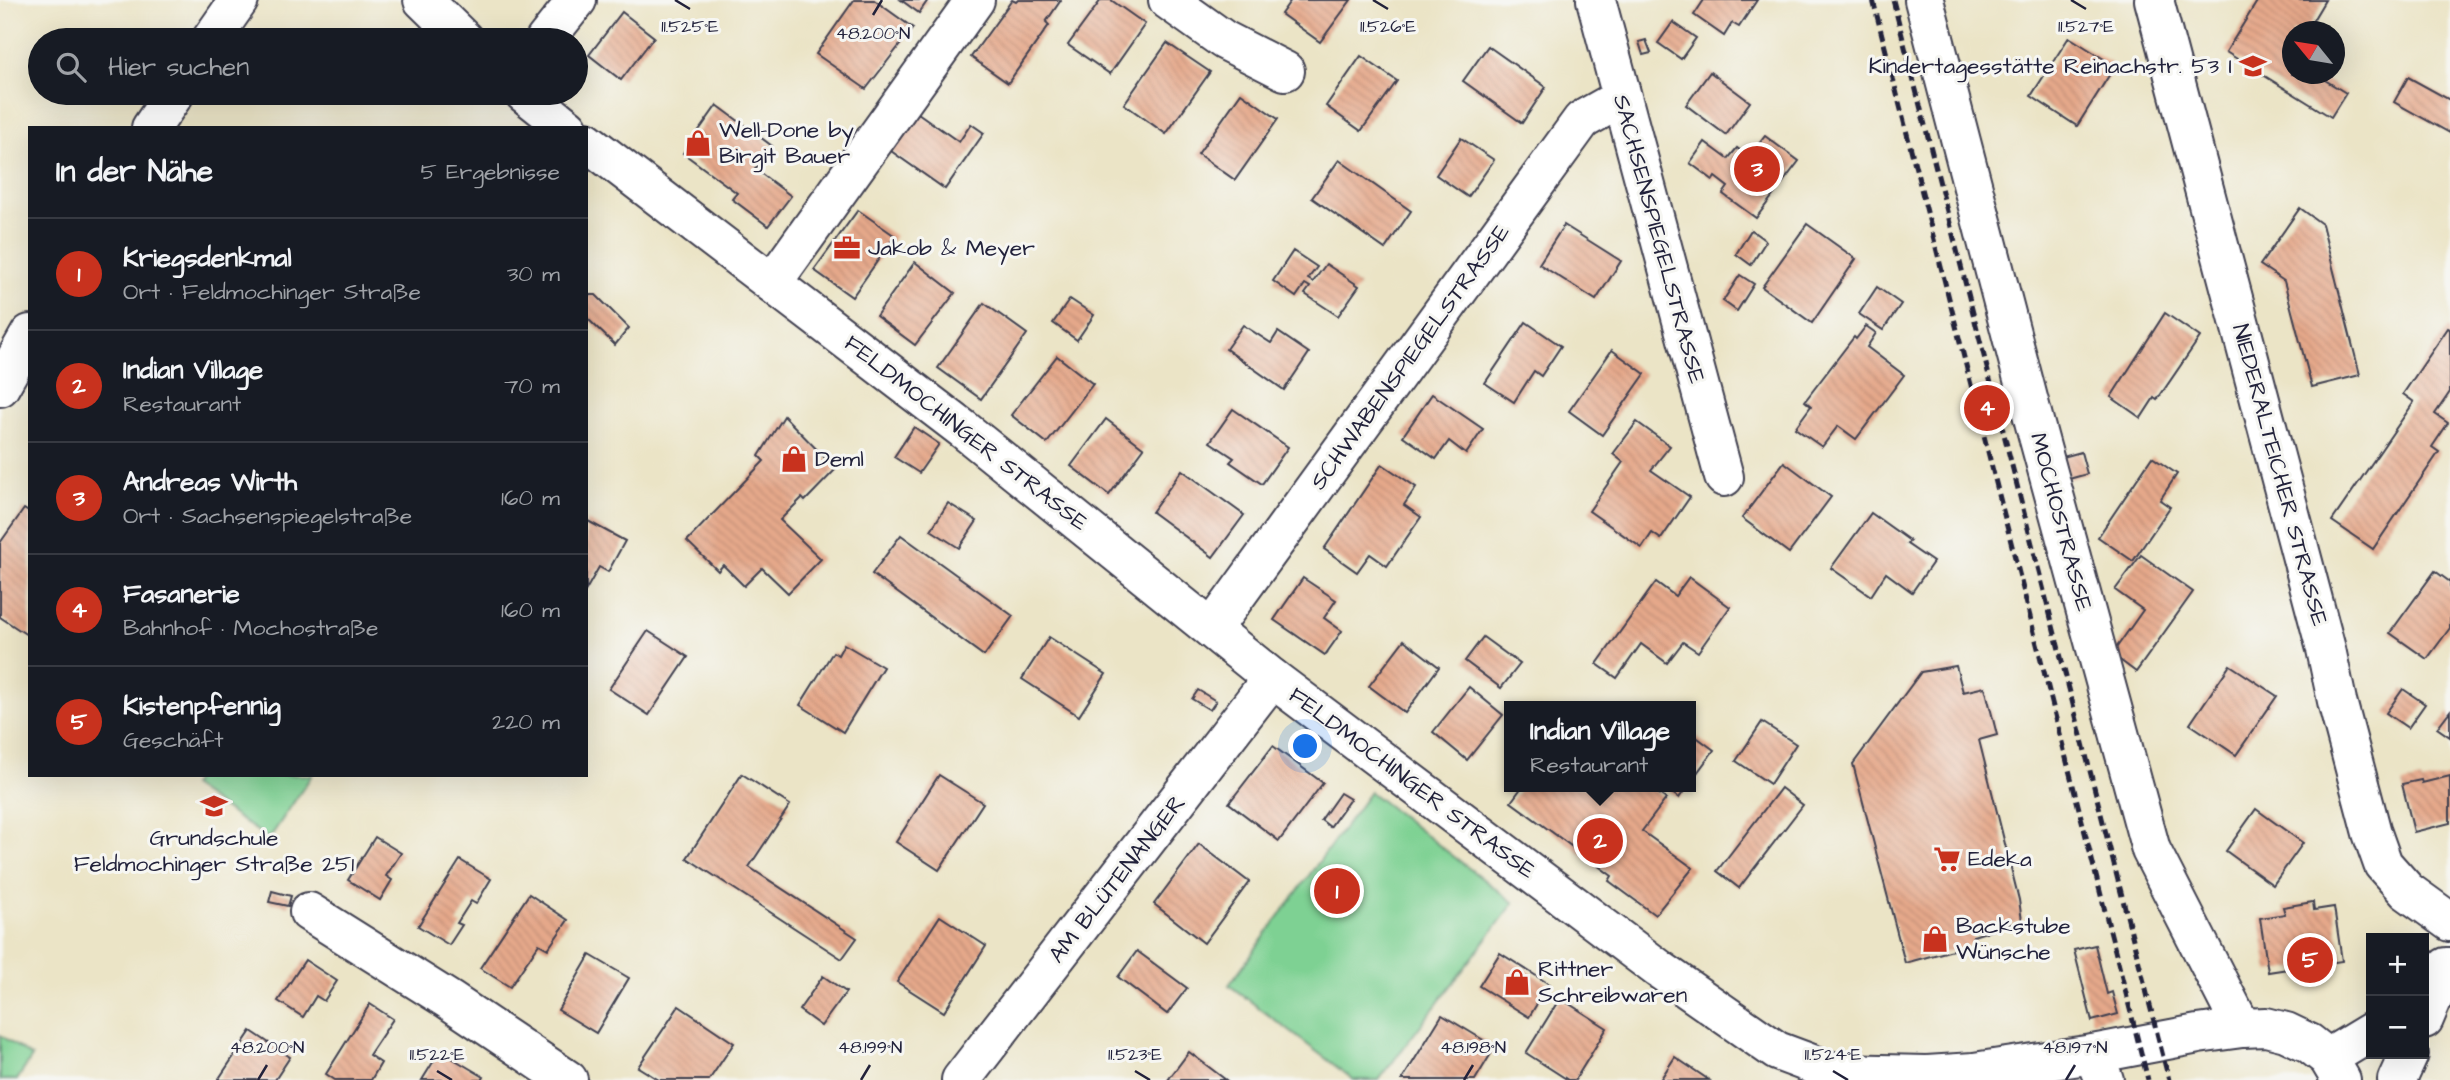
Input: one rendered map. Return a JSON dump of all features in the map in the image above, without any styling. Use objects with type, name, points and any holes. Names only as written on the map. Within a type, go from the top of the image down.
[{"type":"street","points":[[219,28],[239,0]]},
{"type":"street","points":[[423,0],[452,28]]},
{"type":"street","points":[[555,28],[577,0]]},
{"type":"street","points":[[772,283],[975,0]]},
{"type":"street","points":[[1168,0],[1224,40],[1285,71]]},
{"type":"street","name":"SACHSENSPIEGELSTRASSE","points":[[1595,0],[1724,477]]},
{"type":"street","name":"MOCHOSTRASSE","points":[[1924,0],[2035,425],[2151,850],[2242,1028]]},
{"type":"street","name":"NIEDERALTEICHER STRASSE","points":[[2154,0],[2372,832],[2383,864],[2407,891],[2450,922]]},
{"type":"street","name":"SCHWABENSPIEGELSTRASSE","points":[[1212,629],[1583,120],[1620,99]]},
{"type":"street","points":[[151,126],[166,105]]},
{"type":"street","points":[[539,105],[565,126]]},
{"type":"street","name":"FELDMOCHINGER STRASSE","points":[[588,143],[963,429],[1272,678],[1648,962],[1766,1044],[1808,1064],[1836,1073],[1882,1078],[2099,1067],[2242,1028],[2266,1027],[2286,1032],[2309,1043],[2334,1069]]},
{"type":"street","points":[[0,387],[28,338]]},
{"type":"street","name":"AM BLÜTENANGER","points":[[961,1080],[1272,678]]},
{"type":"street","points":[[309,912],[449,1000],[568,1080]]},
{"type":"street","points":[[2334,1069],[2366,1037]]},
{"type":"street","points":[[2397,1080],[2407,1059]]},
{"type":"green space","points":[[197,777],[311,777],[269,839],[191,786]]},
{"type":"green space","points":[[1370,792],[1514,903],[1379,1080],[1354,1080],[1229,985]]},
{"type":"green space","points":[[0,1035],[32,1057],[17,1080],[0,1080]]},
{"type":"building","points":[[854,0],[874,0],[913,28],[866,89],[816,54]]},
{"type":"building","points":[[901,0],[928,0],[919,13]]},
{"type":"building","points":[[1012,0],[1061,0],[1046,22],[1049,25],[1008,83],[971,57]]},
{"type":"building","points":[[1101,0],[1111,0],[1145,24],[1110,74],[1068,45]]},
{"type":"building","points":[[1291,0],[1351,0],[1320,42],[1281,14]]},
{"type":"building","points":[[1704,0],[1757,0],[1739,27],[1732,23],[1724,36],[1694,15]]},
{"type":"building","points":[[2258,0],[2325,0],[2313,21],[2282,21],[2282,84],[2331,84],[2346,93],[2331,117],[2226,52]]},
{"type":"building","points":[[622,12],[654,37],[621,80],[589,55]]},
{"type":"building","points":[[1673,22],[1696,38],[1681,59],[1658,43]]},
{"type":"building","points":[[2069,37],[2115,66],[2077,126],[2031,96]]},
{"type":"building","points":[[1646,40],[1651,53],[1643,55],[1639,42]]},
{"type":"building","points":[[1167,43],[1210,72],[1166,134],[1124,104]]},
{"type":"building","points":[[1488,46],[1546,87],[1522,123],[1463,81]]},
{"type":"building","points":[[1361,56],[1397,81],[1361,131],[1326,106]]},
{"type":"building","points":[[1710,72],[1750,102],[1726,135],[1686,105]]},
{"type":"building","points":[[2408,77],[2450,100],[2450,133],[2394,102]]},
{"type":"building","points":[[1241,93],[1278,119],[1235,180],[1198,154]]},
{"type":"building","points":[[717,105],[772,146],[755,169],[791,196],[768,226],[732,199],[737,193],[683,153]]},
{"type":"building","points":[[918,113],[959,142],[971,124],[984,133],[945,189],[891,151]]},
{"type":"building","points":[[1765,136],[1799,161],[1756,218],[1723,194],[1728,187],[1690,163],[1705,142],[1728,159],[1737,148],[1749,157]]},
{"type":"building","points":[[1461,138],[1494,160],[1468,197],[1436,175]]},
{"type":"building","points":[[1339,160],[1411,211],[1385,249],[1312,198]]},
{"type":"building","points":[[2300,208],[2322,224],[2360,375],[2312,387],[2284,281],[2260,265]]},
{"type":"building","points":[[858,210],[895,236],[852,297],[814,270]]},
{"type":"building","points":[[1807,224],[1856,259],[1812,323],[1762,287]]},
{"type":"building","points":[[1564,225],[1621,261],[1596,300],[1539,264]]},
{"type":"building","points":[[1751,230],[1766,241],[1751,265],[1736,254]]},
{"type":"building","points":[[1293,251],[1317,267],[1308,279],[1313,282],[1326,264],[1359,286],[1338,316],[1305,294],[1310,287],[1305,284],[1296,297],[1273,281]]},
{"type":"building","points":[[915,262],[955,293],[915,345],[876,316]]},
{"type":"building","points":[[1740,275],[1754,284],[1737,311],[1723,301]]},
{"type":"building","points":[[1877,287],[1901,304],[1883,330],[1859,314]]},
{"type":"building","points":[[588,295],[596,295],[629,328],[615,345],[588,319]]},
{"type":"building","points":[[1070,299],[1094,315],[1077,340],[1053,323]]},
{"type":"building","points":[[984,303],[1027,334],[981,399],[938,368]]},
{"type":"building","points":[[2165,313],[2200,337],[2157,400],[2154,398],[2141,418],[2111,397]]},
{"type":"building","points":[[1526,322],[1561,346],[1541,376],[1534,371],[1514,402],[1485,383]]},
{"type":"building","points":[[1243,325],[1271,343],[1278,332],[1309,353],[1284,390],[1226,349]]},
{"type":"building","points":[[1866,326],[1876,333],[1867,347],[1904,375],[1856,439],[1838,426],[1822,447],[1795,428],[1811,406],[1805,401],[1854,337],[1856,339]]},
{"type":"building","points":[[2448,328],[2450,392],[2435,414],[2448,423],[2432,447],[2439,452],[2373,549],[2332,521],[2414,402],[2403,394]]},
{"type":"building","points":[[1612,350],[1645,374],[1602,435],[1569,411]]},
{"type":"building","points":[[1057,356],[1093,384],[1047,443],[1011,415]]},
{"type":"building","points":[[1432,394],[1483,429],[1466,454],[1449,441],[1436,459],[1403,436]]},
{"type":"building","points":[[1233,409],[1288,447],[1262,484],[1230,462],[1234,458],[1210,442]]},
{"type":"building","points":[[784,416],[836,469],[805,501],[802,498],[780,520],[821,559],[788,593],[762,568],[744,586],[723,565],[718,571],[687,541],[764,461],[759,456]]},
{"type":"building","points":[[1106,419],[1144,448],[1109,495],[1071,466]]},
{"type":"building","points":[[1637,422],[1670,446],[1651,470],[1690,497],[1661,539],[1652,533],[1642,548],[1589,511],[1623,462],[1613,454]]},
{"type":"building","points":[[914,427],[939,444],[919,473],[894,457]]},
{"type":"building","points":[[2081,452],[2087,474],[2069,479],[2063,457]]},
{"type":"building","points":[[2152,457],[2177,474],[2160,500],[2170,507],[2133,561],[2098,537]]},
{"type":"building","points":[[1784,462],[1831,497],[1789,553],[1742,518]]},
{"type":"building","points":[[1382,464],[1416,487],[1404,505],[1421,517],[1387,566],[1370,554],[1357,572],[1324,549]]},
{"type":"building","points":[[1182,470],[1244,515],[1213,557],[1152,512]]},
{"type":"building","points":[[948,503],[977,521],[959,548],[931,530]]},
{"type":"building","points":[[24,509],[28,512],[28,636],[0,617],[0,543]]},
{"type":"building","points":[[1871,513],[1910,541],[1907,544],[1933,562],[1912,592],[1886,573],[1871,596],[1831,568]]},
{"type":"building","points":[[588,521],[625,541],[608,572],[599,567],[588,586]]},
{"type":"building","points":[[901,535],[1013,616],[984,656],[872,574]]},
{"type":"building","points":[[2141,555],[2193,592],[2136,672],[2112,654],[2143,610],[2115,590]]},
{"type":"building","points":[[2435,571],[2450,582],[2450,628],[2427,659],[2390,633]]},
{"type":"building","points":[[1689,577],[1730,607],[1698,652],[1683,642],[1667,663],[1641,644],[1617,678],[1597,664],[1656,582],[1675,596]]},
{"type":"building","points":[[1303,578],[1336,600],[1324,618],[1342,631],[1325,655],[1274,620]]},
{"type":"building","points":[[648,631],[688,657],[649,715],[609,689]]},
{"type":"building","points":[[1049,637],[1106,674],[1079,716],[1022,679]]},
{"type":"building","points":[[1483,637],[1520,664],[1501,688],[1465,661]]},
{"type":"building","points":[[1404,640],[1439,667],[1405,713],[1369,686]]},
{"type":"building","points":[[844,644],[883,667],[843,732],[800,705],[833,652],[838,655]]},
{"type":"building","points":[[2230,665],[2277,696],[2236,755],[2190,724]]},
{"type":"building","points":[[1956,666],[1963,692],[1985,687],[1997,735],[1979,740],[2022,921],[1973,936],[1975,944],[1905,963],[1853,764],[1921,672]]},
{"type":"building","points":[[1469,687],[1503,715],[1467,760],[1433,732]]},
{"type":"building","points":[[2403,689],[2425,704],[2408,728],[2386,713]]},
{"type":"building","points":[[1198,690],[1216,701],[1210,710],[1192,699]]},
{"type":"building","points":[[2450,711],[2450,737],[2437,728]]},
{"type":"building","points":[[1762,722],[1796,744],[1770,784],[1736,761]]},
{"type":"building","points":[[1696,737],[1714,750],[1696,774]]},
{"type":"building","points":[[1273,746],[1323,783],[1279,841],[1229,803]]},
{"type":"building","points":[[742,774],[790,805],[749,867],[857,938],[842,959],[687,858]]},
{"type":"building","points":[[939,775],[983,803],[939,870],[896,842]]},
{"type":"building","points":[[2450,776],[2450,823],[2414,832],[2402,784],[2421,780],[2422,783]]},
{"type":"building","points":[[1781,788],[1803,805],[1739,888],[1717,871]]},
{"type":"building","points":[[1518,792],[1657,792],[1666,799],[1642,831],[1693,868],[1655,915],[1609,881],[1612,876],[1511,802]]},
{"type":"building","points":[[1671,792],[1683,792],[1679,798]]},
{"type":"building","points":[[1340,793],[1350,799],[1330,827],[1321,820]]},
{"type":"building","points":[[2256,809],[2303,843],[2273,885],[2226,851]]},
{"type":"building","points":[[375,837],[401,853],[386,876],[392,880],[380,900],[348,880]]},
{"type":"building","points":[[1199,844],[1249,882],[1204,943],[1154,904]]},
{"type":"building","points":[[460,860],[491,879],[476,904],[471,901],[457,923],[462,925],[449,945],[418,926]]},
{"type":"building","points":[[272,891],[291,896],[288,906],[269,902]]},
{"type":"building","points":[[529,894],[568,920],[548,949],[539,944],[510,987],[480,968]]},
{"type":"building","points":[[2313,902],[2314,910],[2334,907],[2342,961],[2268,972],[2260,918],[2285,914],[2283,907]]},
{"type":"building","points":[[940,916],[986,946],[944,1012],[897,982]]},
{"type":"building","points":[[2095,945],[2107,994],[2112,992],[2118,1014],[2092,1021],[2074,950]]},
{"type":"building","points":[[1137,951],[1187,988],[1167,1014],[1118,977]]},
{"type":"building","points":[[1500,953],[1549,984],[1529,1017],[1479,986]]},
{"type":"building","points":[[590,955],[629,978],[596,1033],[558,1010]]},
{"type":"building","points":[[305,960],[337,981],[324,1001],[316,996],[303,1017],[278,1001]]},
{"type":"building","points":[[823,976],[846,992],[821,1026],[799,1010]]},
{"type":"building","points":[[1560,998],[1607,1028],[1575,1080],[1568,1080],[1526,1053]]},
{"type":"building","points":[[370,1004],[393,1019],[369,1055],[381,1063],[371,1080],[335,1080],[326,1074]]},
{"type":"building","points":[[679,1006],[734,1043],[709,1080],[659,1080],[638,1067]]},
{"type":"building","points":[[1442,1015],[1495,1047],[1475,1080],[1402,1080]]},
{"type":"building","points":[[251,1031],[290,1057],[275,1080],[218,1080]]},
{"type":"building","points":[[440,1051],[484,1077],[482,1080],[422,1080]]},
{"type":"building","points":[[1189,1052],[1226,1080],[1168,1080]]},
{"type":"building","points":[[1675,1057],[1709,1080],[1660,1080]]},
{"type":"railway","points":[[1873,0],[2148,1080]]},
{"type":"railway","points":[[1893,0],[2169,1080]]},
{"type":"place","name":"Kindertagesstätte Reinachstr. 53 I","points":[[2253,66]]},
{"type":"place","name":"Well-Done by Birgit Bauer","points":[[698,143]]},
{"type":"place","name":"Andreas Wirth","points":[[1757,169]]},
{"type":"place","name":"Jakob & Meyer","points":[[847,248]]},
{"type":"place","name":"Fasanerie","points":[[1987,408]]},
{"type":"place","name":"Deml","points":[[794,459]]},
{"type":"place","name":"Grundschule Feldmochinger Straße 251","points":[[214,806]]},
{"type":"place","name":"Indian Village","points":[[1600,841]]},
{"type":"place","name":"Edeka","points":[[1947,859]]},
{"type":"place","name":"Kriegsdenkmal","points":[[1337,891]]},
{"type":"place","name":"Backstube Wünsche","points":[[1935,939]]},
{"type":"place","name":"Kistenpfennig","points":[[2310,960]]},
{"type":"place","name":"Rittner Schreibwaren","points":[[1517,982]]}]
